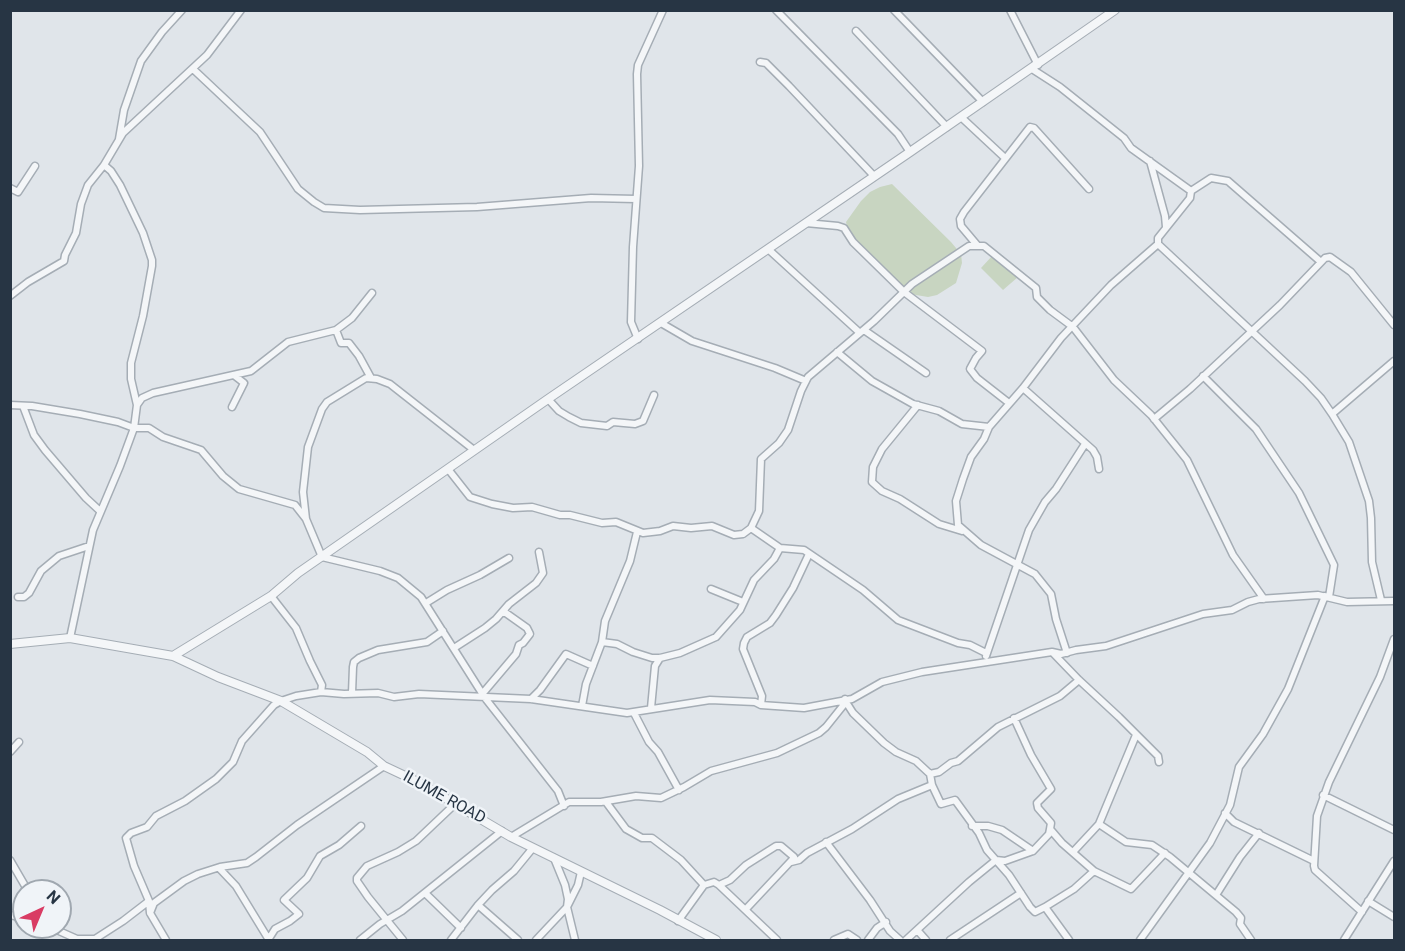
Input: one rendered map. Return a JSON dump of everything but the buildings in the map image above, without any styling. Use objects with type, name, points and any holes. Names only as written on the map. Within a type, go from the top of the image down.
[{"type":"street","points":[[119,140],[124,110],[141,61],[162,32],[182,10]]},
{"type":"street","points":[[10,296],[28,282],[64,261],[76,233],[84,193],[119,140],[135,120],[207,55],[241,10]]},
{"type":"street","points":[[638,339],[631,322],[639,166],[638,65],[663,10]]},
{"type":"street","points":[[776,10],[898,134],[910,153]]},
{"type":"street","points":[[894,10],[983,102]]},
{"type":"street","points":[[1010,10],[1035,67],[1124,138],[1131,148],[1191,191]]},
{"type":"street","points":[[173,656],[271,596],[298,573],[474,450],[910,153],[1115,10]]},
{"type":"street","points":[[856,31],[947,127]]},
{"type":"street","points":[[760,62],[766,63],[789,86],[874,176]]},
{"type":"street","points":[[193,69],[260,132],[298,189],[324,208],[360,210],[477,207],[591,198],[636,199]]},
{"type":"street","points":[[961,117],[1005,158]]},
{"type":"street","points":[[978,245],[961,226],[960,219],[1005,158],[1032,127],[1089,189]]},
{"type":"street","points":[[1150,161],[1166,216],[1166,227]]},
{"type":"street","points":[[70,638],[81,594],[89,546],[100,511],[134,428],[137,405],[130,370],[148,292],[152,260],[143,233],[120,185],[104,165]]},
{"type":"street","points":[[10,188],[18,192],[36,166]]},
{"type":"street","points":[[1321,262],[1228,181],[1211,178],[1191,191],[1190,198],[1158,238],[1158,244],[1305,381],[1332,414],[1349,442],[1369,501],[1372,562],[1381,600]]},
{"type":"street","points":[[806,223],[842,227],[853,242],[904,292],[982,351],[970,369],[977,378],[1009,404]]},
{"type":"street","points":[[1066,653],[1056,620],[1052,594],[1035,574],[964,532],[958,525],[956,501],[971,457],[984,439],[989,427],[1062,338],[1111,285],[1158,244]]},
{"type":"street","points":[[448,469],[466,493],[480,501],[513,508],[532,507],[560,516],[570,515],[602,523],[616,522],[643,533],[660,531],[673,526],[691,528],[711,526],[734,535],[743,534],[751,528],[759,511],[761,459],[784,436],[806,381],[815,370],[862,332],[904,292],[943,262],[969,246],[978,245],[990,249],[1036,288],[1037,297],[1073,327],[1114,380],[1154,418],[1187,459],[1233,555],[1264,599]]},
{"type":"street","points":[[768,249],[862,332],[926,374]]},
{"type":"street","points":[[1154,418],[1280,305],[1325,258],[1330,257],[1351,272],[1395,325]]},
{"type":"street","points":[[137,405],[142,398],[153,393],[251,371],[288,342],[336,330],[352,318],[372,293]]},
{"type":"street","points":[[661,323],[692,341],[775,368],[806,381]]},
{"type":"street","points":[[336,330],[341,343],[349,343],[371,378]]},
{"type":"street","points":[[837,352],[872,381],[918,405],[939,411],[962,424],[989,427]]},
{"type":"street","points":[[1332,414],[1395,360]]},
{"type":"street","points":[[232,407],[244,383],[235,376]]},
{"type":"street","points":[[1140,940],[1205,852],[1220,825],[1233,797],[1239,767],[1267,727],[1288,689],[1327,596],[1334,565],[1299,493],[1256,429],[1203,376]]},
{"type":"street","points":[[306,519],[303,492],[308,447],[322,409],[332,398],[366,378],[390,384],[474,450]]},
{"type":"street","points":[[1023,388],[1096,454],[1099,469]]},
{"type":"street","points":[[548,399],[560,411],[582,423],[607,426],[613,422],[635,424],[643,421],[654,395]]},
{"type":"street","points":[[10,405],[80,414],[134,428],[148,428],[163,437],[201,450],[232,486],[248,494],[295,505],[306,519],[322,557]]},
{"type":"street","points":[[918,405],[882,449],[873,467],[872,482],[882,491],[900,499],[939,524],[964,532]]},
{"type":"street","points":[[23,406],[34,435],[86,498],[100,511]]},
{"type":"street","points":[[984,663],[1029,530],[1045,502],[1085,444]]},
{"type":"street","points":[[751,528],[780,548],[804,549],[862,590],[898,620],[958,643],[970,645],[986,653]]},
{"type":"street","points":[[582,706],[586,684],[602,642],[605,621],[630,561],[637,532]]},
{"type":"street","points":[[18,597],[24,597],[29,593],[41,571],[59,556],[89,546]]},
{"type":"street","points":[[602,642],[617,644],[652,658],[660,658],[680,653],[716,637],[740,610],[753,580],[774,559],[780,548]]},
{"type":"street","points":[[454,648],[485,628],[542,576],[543,569],[539,552]]},
{"type":"street","points":[[761,705],[762,696],[743,649],[744,643],[747,637],[770,623],[776,615],[793,588],[809,554]]},
{"type":"street","points":[[322,557],[380,571],[398,578],[414,590],[426,603],[484,695],[558,791],[564,806]]},
{"type":"street","points":[[426,603],[509,558]]},
{"type":"street","points":[[711,589],[743,602]]},
{"type":"street","points":[[166,940],[150,913],[149,901],[126,838],[131,832],[147,826],[156,816],[184,801],[216,779],[233,762],[242,741],[255,725],[274,705],[281,701],[321,692],[378,693],[394,697],[419,694],[484,695],[634,713],[651,708],[710,700],[755,702],[761,705],[776,704],[804,708],[852,699],[882,682],[894,681],[900,677],[1052,652],[1061,654],[1122,642],[1197,616],[1232,610],[1253,600],[1309,595],[1327,596],[1347,602],[1395,601]]},
{"type":"street","points":[[271,596],[289,616],[296,628],[322,685],[321,692]]},
{"type":"street","points":[[484,695],[516,654],[519,645],[530,634],[527,628],[503,611]]},
{"type":"street","points":[[352,693],[354,662],[359,658],[378,650],[427,642],[443,631]]},
{"type":"street","name":"ILUME ROAD","points":[[10,644],[70,638],[173,656],[218,677],[281,701],[367,752],[384,766],[418,782],[532,849],[716,940]]},
{"type":"street","points":[[1362,912],[1317,873],[1314,861],[1317,816],[1323,795],[1380,677],[1395,639]]},
{"type":"street","points":[[1052,652],[1158,756],[1159,762]]},
{"type":"street","points":[[531,699],[566,654],[593,666]]},
{"type":"street","points":[[651,708],[655,666],[660,658]]},
{"type":"street","points":[[930,774],[939,772],[958,761],[998,727],[1060,696],[1078,680]]},
{"type":"street","points":[[845,700],[853,713],[884,743],[896,752],[916,761],[930,774],[932,785],[941,804],[955,800],[979,833],[987,850],[1035,912],[1074,889],[1094,871]]},
{"type":"street","points":[[511,837],[569,802],[606,802],[636,796],[661,798],[711,771],[767,757],[819,733],[830,722],[845,700]]},
{"type":"street","points":[[634,713],[679,790]]},
{"type":"street","points":[[906,940],[996,860],[1005,861],[1033,851],[1049,834],[1051,823],[1038,808],[1036,802],[1051,789],[1031,755],[1014,718]]},
{"type":"street","points":[[1073,852],[1099,824],[1136,735]]},
{"type":"street","points":[[10,752],[19,742]]},
{"type":"street","points":[[150,913],[154,903],[184,881],[219,868],[247,863],[297,825],[367,780],[384,766]]},
{"type":"street","points":[[795,857],[791,862],[799,860],[807,853],[852,829],[898,800],[932,785]]},
{"type":"street","points":[[1323,795],[1395,830]]},
{"type":"street","points":[[606,802],[626,829],[642,838],[652,838],[681,860],[704,885]]},
{"type":"street","points":[[403,940],[357,881],[358,875],[367,866],[399,852],[416,841],[455,804]]},
{"type":"street","points":[[1225,813],[1234,822],[1314,861]]},
{"type":"street","points":[[1220,825],[1234,822]]},
{"type":"street","points":[[1099,824],[1126,842],[1152,845],[1165,853],[1236,912],[1240,918],[1240,924],[1251,940]]},
{"type":"street","points":[[219,868],[236,886],[268,940],[275,929],[299,914],[284,900],[308,878],[320,856],[339,845],[361,826]]},
{"type":"street","points":[[972,826],[988,826],[1002,830],[1033,851]]},
{"type":"street","points":[[1050,829],[1094,871],[1131,889],[1165,853]]},
{"type":"street","points":[[360,940],[402,911],[502,831]]},
{"type":"street","points":[[1216,895],[1240,857],[1259,833]]},
{"type":"street","points":[[826,842],[890,931],[900,940]]},
{"type":"street","points":[[719,885],[730,880],[746,865],[776,846],[781,846],[795,857]]},
{"type":"street","points":[[451,940],[478,905],[514,871],[532,849]]},
{"type":"street","points":[[746,909],[795,857]]},
{"type":"street","points":[[554,858],[568,899],[570,925],[578,940]]},
{"type":"street","points":[[10,860],[21,879]]},
{"type":"street","points":[[1344,940],[1395,861]]},
{"type":"street","points":[[536,940],[567,908],[578,885],[581,872]]},
{"type":"street","points":[[678,921],[704,885],[714,882],[746,909],[777,940]]},
{"type":"street","points":[[425,893],[461,928]]},
{"type":"street","points":[[950,940],[1021,893]]},
{"type":"street","points":[[85,940],[95,939],[149,901]]},
{"type":"street","points":[[1368,902],[1395,917]]},
{"type":"street","points":[[478,905],[518,940]]},
{"type":"street","points":[[1045,907],[1069,940]]},
{"type":"street","points":[[868,940],[885,922]]},
{"type":"street","points":[[918,931],[926,940]]},
{"type":"street","points":[[834,940],[848,934],[856,940]]},
{"type":"green space","points":[[892,184],[961,254],[962,263],[956,283],[937,295],[928,297],[910,294],[848,231],[846,222],[861,201],[870,192]]},
{"type":"green space","points":[[993,255],[1018,277],[1003,290],[981,268]]}]
